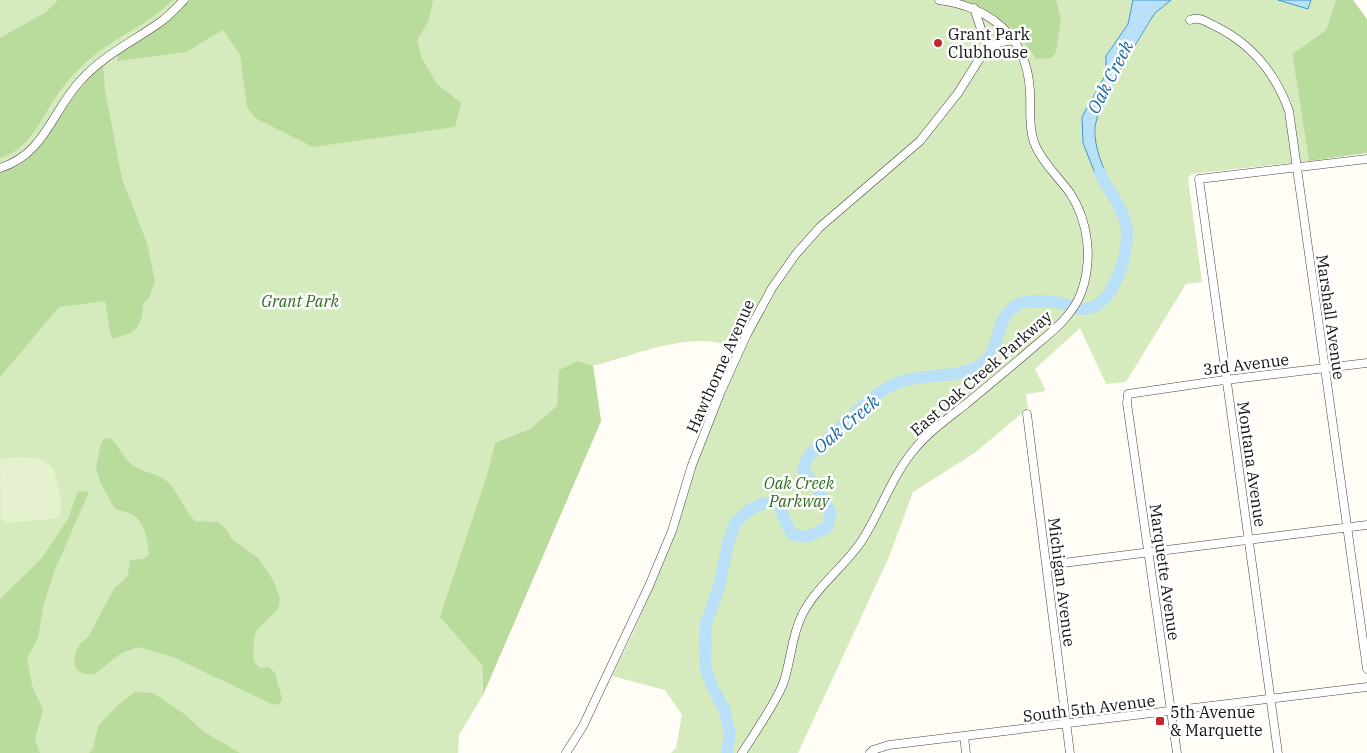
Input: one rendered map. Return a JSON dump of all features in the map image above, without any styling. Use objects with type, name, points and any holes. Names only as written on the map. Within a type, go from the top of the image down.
[{"type":"street","points":[[0,168],[10,165],[32,150],[73,90],[100,62],[159,23],[184,0]]},
{"type":"street","name":"East Oak Creek Parkway","points":[[742,753],[780,690],[803,614],[815,596],[850,557],[862,540],[911,453],[928,435],[1048,335],[1079,299],[1085,276],[1088,248],[1086,235],[1075,202],[1035,146],[1031,130],[1030,87],[1022,55],[1014,40],[989,16],[974,8],[939,0]]},
{"type":"street","points":[[974,8],[987,47],[1014,40]]},
{"type":"street","name":"Marshall Avenue","points":[[1190,20],[1195,18],[1202,19],[1232,36],[1258,56],[1278,84],[1289,111],[1367,669]]},
{"type":"street","name":"Hawthorne Avenue","points":[[566,753],[583,726],[649,586],[672,531],[692,465],[720,391],[747,334],[772,288],[796,254],[820,227],[920,141],[958,93],[987,47]]},
{"type":"street","points":[[1297,167],[1367,159]]},
{"type":"street","name":"Montana Avenue","points":[[1278,753],[1199,179],[1297,167]]},
{"type":"street","name":"3rd Avenue","points":[[1128,394],[1367,363]]},
{"type":"street","name":"Marquette Avenue","points":[[1128,394],[1127,403],[1177,753]]},
{"type":"street","name":"Michigan Avenue","points":[[1027,414],[1070,753]]},
{"type":"street","points":[[1047,565],[1367,525]]},
{"type":"street","name":"South 5th Avenue","points":[[872,751],[889,745],[1367,687]]},
{"type":"street","points":[[964,736],[966,753]]},
{"type":"green space","name":"Grant Park","points":[[0,0],[1133,0],[1128,24],[1106,56],[1106,74],[1082,117],[1083,143],[1098,180],[1112,187],[1101,164],[1096,142],[1096,119],[1105,99],[1155,13],[1171,0],[1278,0],[1307,9],[1311,0],[1336,0],[1326,30],[1292,54],[1309,161],[1192,174],[1188,178],[1202,282],[1186,284],[1126,382],[1106,384],[1080,328],[1035,369],[1046,391],[1026,394],[1028,408],[976,452],[913,492],[889,557],[798,753],[671,753],[676,748],[682,715],[665,690],[612,676],[668,552],[698,458],[743,350],[702,341],[660,347],[593,366],[601,421],[483,695],[459,735],[458,753],[0,753]]},
{"type":"green space","points":[[58,0],[173,0],[155,15],[87,61],[64,86],[28,139],[11,154],[0,158],[0,38],[46,12]]},
{"type":"green space","points":[[182,0],[433,0],[429,20],[417,40],[422,59],[437,84],[461,103],[455,127],[313,147],[255,118],[247,107],[240,55],[223,30],[186,52],[117,61],[118,53],[161,27],[174,16]]},
{"type":"green space","points":[[962,0],[1056,0],[1061,19],[1056,52],[1052,58],[1036,59],[1021,39],[1004,22],[985,9]]},
{"type":"green space","points":[[1336,0],[1353,0],[1367,19],[1367,153],[1309,161],[1292,54],[1326,30]]},
{"type":"green space","points":[[103,65],[105,90],[122,179],[147,243],[155,281],[150,296],[143,304],[142,317],[137,328],[130,333],[113,339],[105,301],[59,307],[0,377],[0,173],[23,163],[32,156],[78,91]]},
{"type":"green space","points":[[577,361],[593,366],[601,421],[483,695],[483,666],[440,617],[488,472],[495,443],[530,429],[557,406],[559,370]]},
{"type":"green space","points":[[110,438],[134,466],[168,482],[195,521],[218,522],[227,530],[231,538],[258,558],[273,580],[280,598],[278,609],[256,631],[253,658],[260,668],[269,667],[275,673],[282,699],[280,703],[274,705],[173,657],[138,647],[120,654],[95,674],[85,674],[77,670],[74,661],[76,652],[80,644],[88,637],[115,587],[128,575],[130,560],[143,559],[149,555],[147,538],[140,522],[131,514],[114,508],[100,482],[96,467],[101,443],[104,439]]},
{"type":"green space","points":[[18,457],[38,458],[53,468],[62,502],[59,518],[7,523],[1,519],[0,459]]},
{"type":"green space","points":[[78,491],[89,492],[54,572],[43,607],[38,638],[27,658],[32,685],[43,710],[35,739],[40,753],[0,753],[0,599],[41,559],[68,519]]},
{"type":"green space","points":[[135,692],[153,693],[183,713],[203,731],[240,753],[89,753],[93,749],[98,726],[117,706]]},
{"type":"water","points":[[1133,0],[1171,0],[1155,13],[1151,19],[1109,90],[1097,119],[1095,129],[1096,144],[1112,188],[1107,188],[1098,181],[1083,143],[1082,117],[1106,74],[1106,56],[1128,24]]},
{"type":"water","points":[[1278,0],[1311,0],[1308,9]]},
{"type":"waterway","name":"Oak Creek","points":[[727,753],[730,733],[724,709],[712,686],[705,666],[706,623],[719,587],[728,543],[736,522],[749,510],[763,503],[779,504],[792,534],[806,537],[827,528],[831,513],[817,488],[803,470],[807,459],[812,453],[867,402],[886,389],[906,380],[966,371],[983,363],[993,350],[1005,317],[1011,310],[1023,302],[1047,301],[1082,309],[1093,307],[1103,300],[1118,277],[1123,262],[1127,235],[1124,217],[1100,173]]},
{"type":"place","name":"Grant Park Clubhouse","points":[[938,43]]},
{"type":"place","name":"5th Avenue & Marquette","points":[[1160,721]]},
{"type":"park label","name":"Oak Creek Parkway","points":[[799,492]]}]
